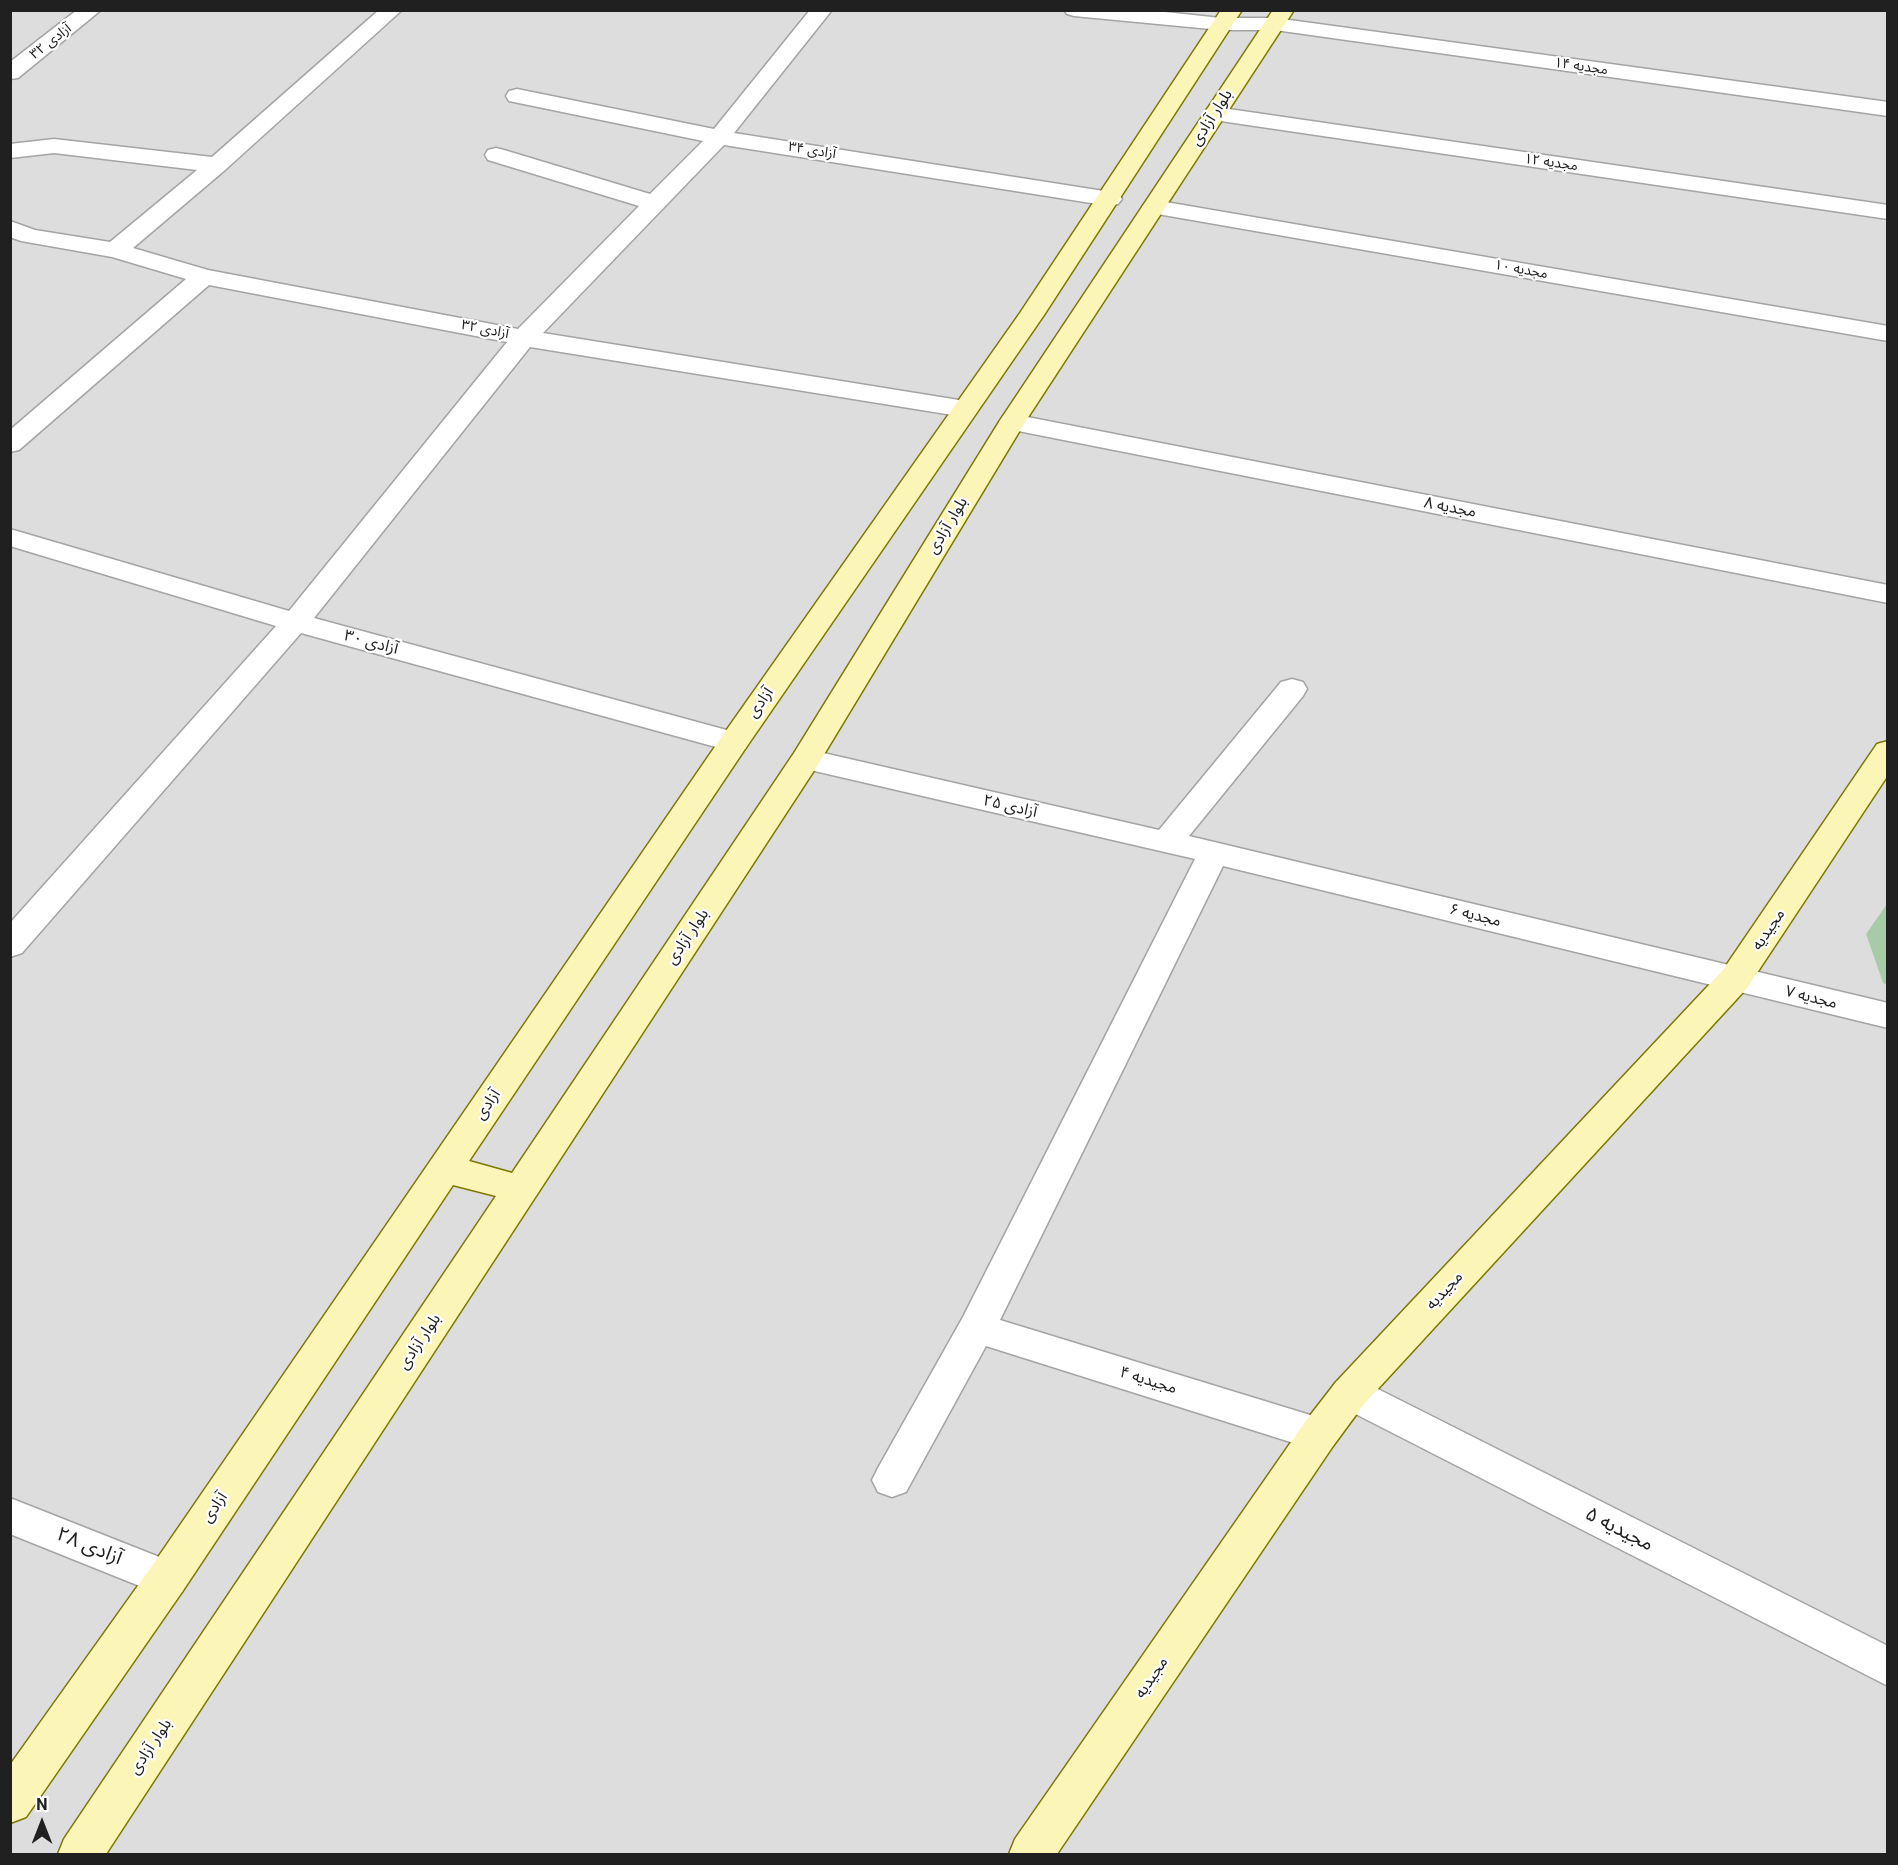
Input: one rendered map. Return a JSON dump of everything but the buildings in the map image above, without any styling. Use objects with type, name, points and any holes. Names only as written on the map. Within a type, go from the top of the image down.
[{"type":"street","name":"آزادی ۳۲","points":[[10,73],[91,10]]},
{"type":"street","points":[[115,250],[217,165],[392,10]]},
{"type":"street","points":[[10,945],[295,622],[524,338],[719,137],[822,10]]},
{"type":"street","name":"مجدیه ۱۴","points":[[1074,10],[1279,17],[1887,110]]},
{"type":"street","points":[[965,409],[1110,199],[1227,17]]},
{"type":"street","name":"بلوار آزادی","points":[[80,1854],[806,759],[1012,422],[1279,17]]},
{"type":"street","name":"آزادی ۳۴","points":[[517,96],[719,137],[1110,199]]},
{"type":"street","name":"مجدیه ۱۲","points":[[1215,114],[1887,212]]},
{"type":"street","points":[[10,151],[54,146],[217,165]]},
{"type":"street","points":[[496,155],[655,203]]},
{"type":"street","name":"مجدیه ۱۰","points":[[1154,207],[1887,334]]},
{"type":"street","name":"آزادی ۳۲","points":[[20,232],[115,250],[204,277],[524,338],[965,409]]},
{"type":"street","points":[[10,257],[20,232]]},
{"type":"street","points":[[10,444],[204,277]]},
{"type":"street","points":[[1031,315],[1076,323]]},
{"type":"street","name":"آزادی","points":[[10,1802],[168,1579],[734,742],[965,409]]},
{"type":"street","name":"مجدیه ۸","points":[[1012,422],[1887,594]]},
{"type":"street","name":"آزادی ۳۰","points":[[10,537],[295,622],[734,742]]},
{"type":"street","points":[[1166,843],[1292,689]]},
{"type":"street","name":"مجیدیه","points":[[1031,1854],[1319,1434],[1350,1393],[1736,980],[1887,751]]},
{"type":"street","name":"آزادی ۲۵","points":[[806,759],[1214,853]]},
{"type":"street","points":[[892,1480],[977,1328],[1214,853]]},
{"type":"street","name":"مجدیه ۶","points":[[1214,853],[1736,980]]},
{"type":"street","name":"مجدیه ۷","points":[[1736,980],[1887,1016]]},
{"type":"street","points":[[444,1169],[521,1189]]},
{"type":"street","name":"مجیدیه ۴","points":[[977,1328],[1319,1434]]},
{"type":"street","name":"مجیدیه ۵","points":[[1350,1393],[1887,1667]]},
{"type":"street","name":"آزادی ۲۸","points":[[10,1515],[168,1579]]},
{"type":"shaded area","points":[[11,11],[1887,11],[1888,904],[1866,934],[1883,983],[1888,985],[1887,1854],[11,1854]]},
{"type":"green space","points":[[1887,904],[1887,985],[1883,983],[1866,934]]}]
